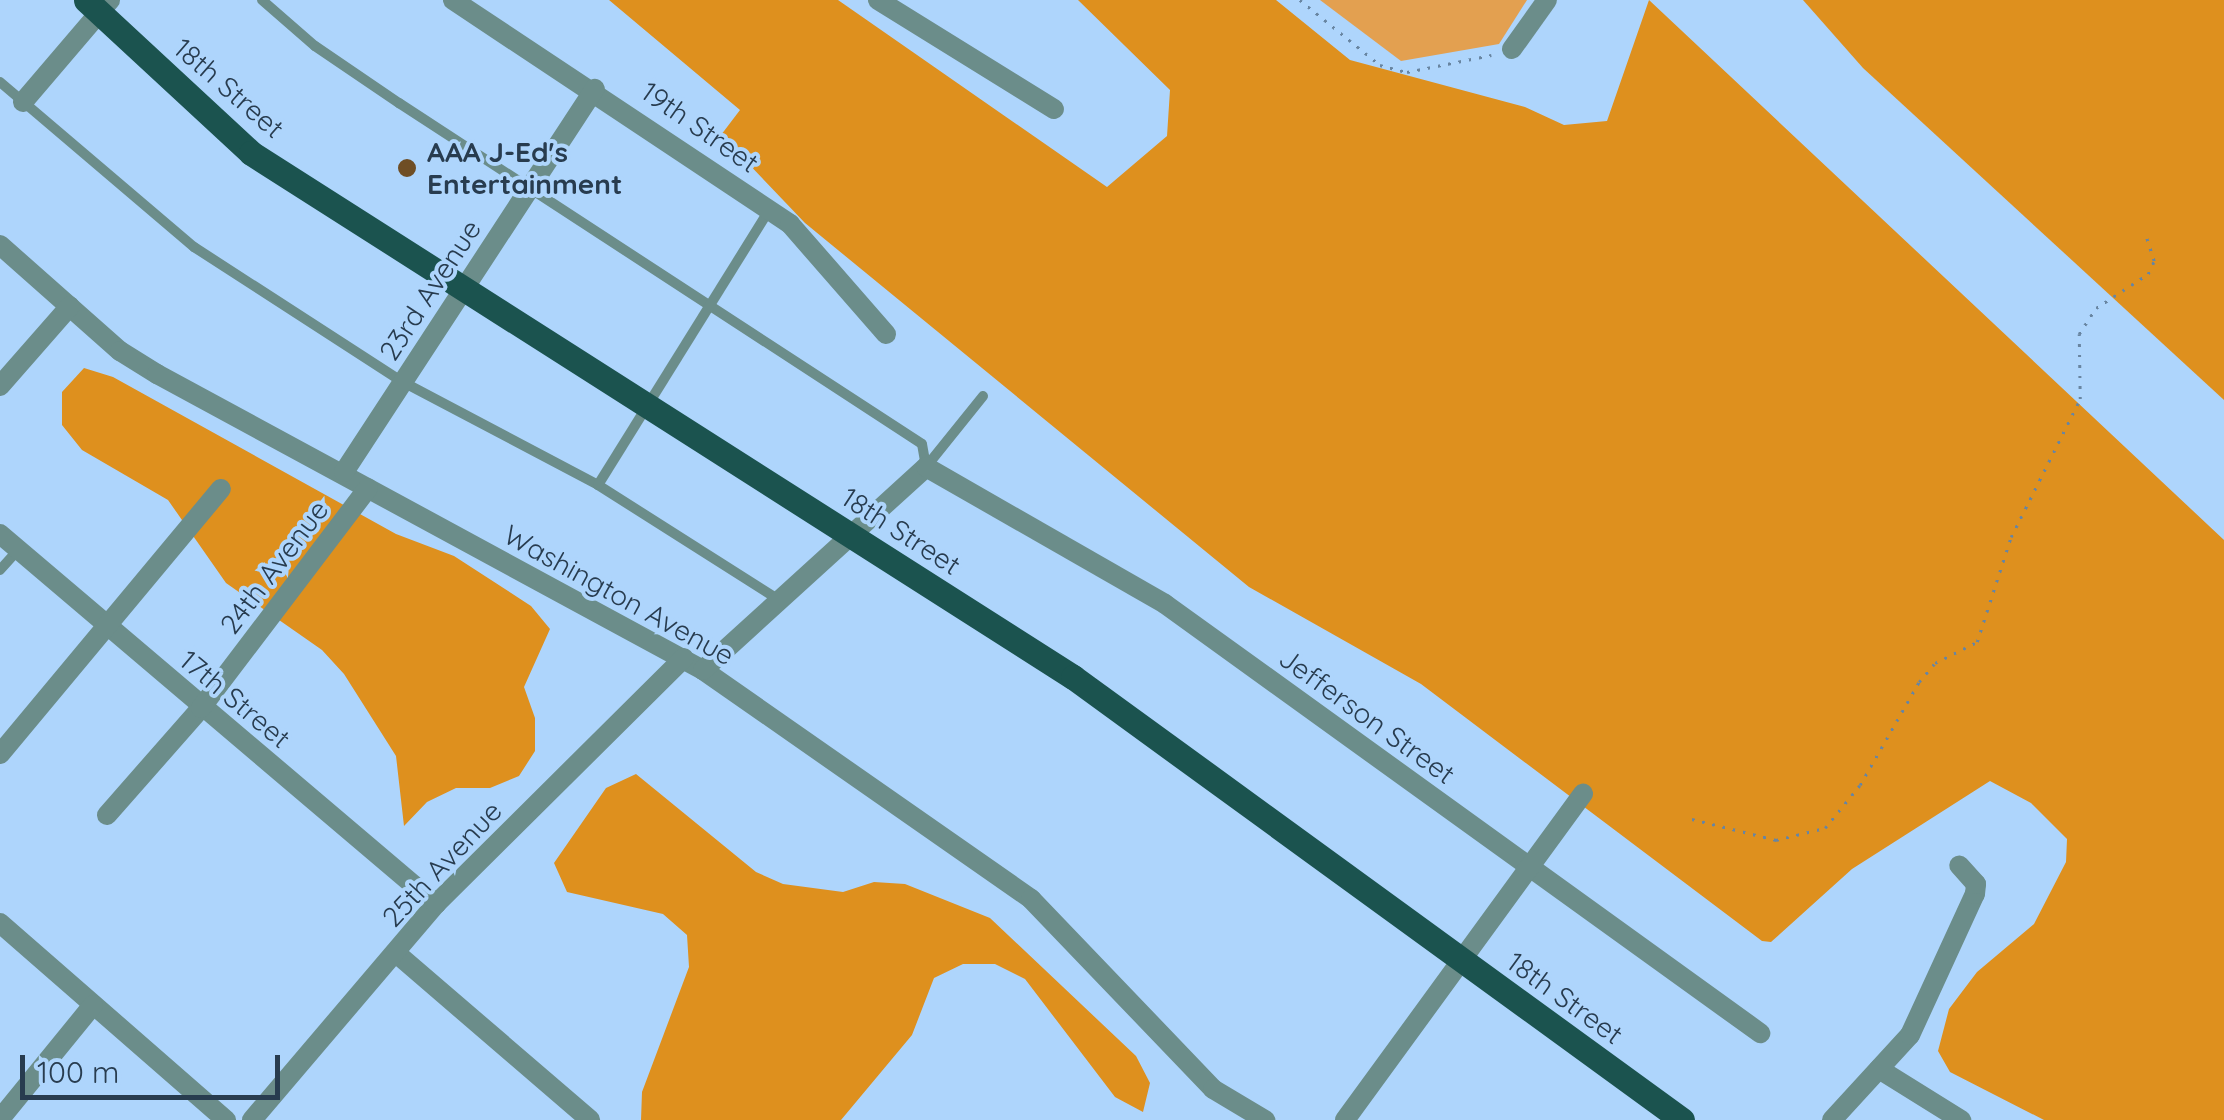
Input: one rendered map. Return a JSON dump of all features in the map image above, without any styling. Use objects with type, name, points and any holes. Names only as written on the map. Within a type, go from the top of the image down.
[{"type":"main road","name":"18th Street","points":[[99,4],[251,152],[466,285],[1073,677],[1682,1120]]},
{"type":"street","name":"19th Street","points":[[453,0],[595,89],[770,209],[817,249],[886,334]]},
{"type":"street","points":[[878,0],[1054,109]]},
{"type":"street","points":[[1512,49],[1547,0]]},
{"type":"street","points":[[23,102],[99,4]]},
{"type":"street","name":"23rd Avenue","points":[[344,472],[595,89]]},
{"type":"street","name":"Washington Avenue","points":[[0,245],[157,374],[703,670],[1031,899],[1213,1089],[1266,1120]]},
{"type":"street","points":[[0,386],[70,306]]},
{"type":"street","points":[[703,670],[926,467]]},
{"type":"street","name":"Jefferson Street","points":[[926,467],[1165,604],[1760,1034]]},
{"type":"street","name":"24th Avenue","points":[[108,816],[202,708],[368,488]]},
{"type":"street","points":[[0,754],[221,489]]},
{"type":"street","name":"17th Street","points":[[0,534],[436,904]]},
{"type":"street","name":"25th Avenue","points":[[252,1120],[436,904],[684,658]]},
{"type":"street","points":[[1345,1120],[1583,794]]},
{"type":"street","points":[[1832,1120],[1910,1034],[1975,894],[1976,884],[1959,865]]},
{"type":"street","points":[[0,923],[226,1120]]},
{"type":"street","points":[[396,953],[590,1120]]},
{"type":"street","points":[[0,1119],[93,1004]]},
{"type":"street","points":[[1879,1069],[1961,1120]]},
{"type":"lane","points":[[262,0],[315,46],[922,444],[926,467]]},
{"type":"lane","points":[[0,82],[194,248],[403,382],[598,485],[780,601]]},
{"type":"lane","points":[[598,485],[770,209]]},
{"type":"lane","points":[[926,467],[983,396]]},
{"type":"lane","points":[[0,570],[18,550]]},
{"type":"path","points":[[1300,0],[1380,65],[1407,72],[1512,49]]},
{"type":"path","points":[[1692,819],[1776,840],[1825,828],[1860,785],[1918,682],[1934,664],[1977,642],[2010,537],[2080,399],[2079,334],[2096,308],[2148,274],[2154,261],[2145,233]]},
{"type":"shaded area","points":[[609,0],[838,0],[1107,187],[1167,136],[1170,90],[1078,0],[1276,0],[1350,60],[1525,107],[1564,125],[1607,121],[1649,0],[2224,540],[2224,1120],[2044,1120],[1950,1072],[1938,1051],[1949,1009],[1977,972],[2034,924],[2066,862],[2067,839],[2031,803],[1990,781],[1852,869],[1771,942],[1762,941],[1421,684],[1249,587],[805,223],[721,135],[740,110]]},
{"type":"shaded area","points":[[1320,0],[1527,0],[1499,44],[1401,61]]},
{"type":"shaded area","points":[[1803,0],[2224,0],[2224,400],[1863,68]]},
{"type":"shaded area","points":[[84,368],[113,377],[396,534],[454,556],[531,606],[550,629],[524,687],[535,718],[535,751],[519,776],[490,788],[456,788],[427,802],[404,826],[396,756],[344,674],[322,650],[226,583],[168,500],[82,450],[62,425],[62,392]]},
{"type":"shaded area","points":[[636,774],[756,872],[783,884],[843,892],[874,882],[905,884],[990,918],[1136,1056],[1150,1083],[1143,1112],[1115,1097],[1025,979],[995,964],[963,964],[934,978],[912,1035],[841,1120],[641,1120],[642,1092],[689,967],[687,935],[663,914],[567,892],[554,863],[606,788]]},
{"type":"place","name":"AAA J-Ed's Entertainment","points":[[407,168]]}]
